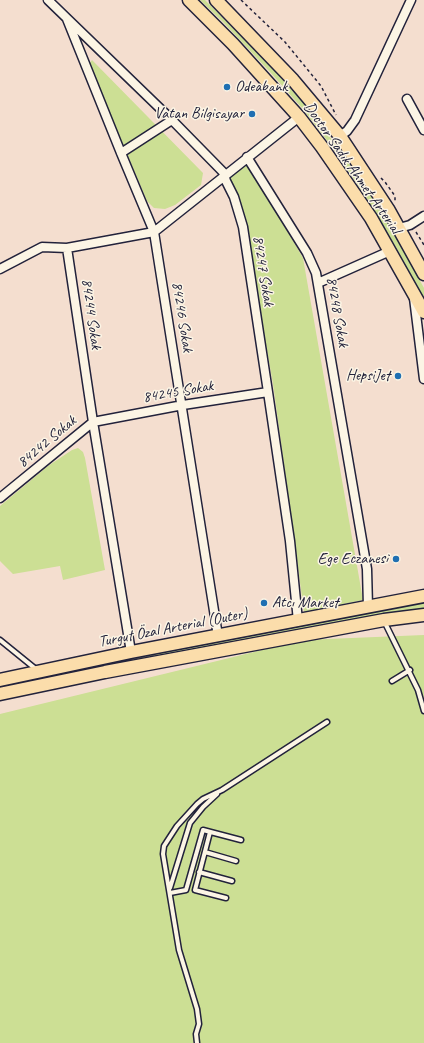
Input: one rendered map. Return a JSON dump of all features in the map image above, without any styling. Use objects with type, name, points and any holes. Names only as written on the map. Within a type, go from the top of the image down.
[{"type":"main road","name":"Doctor Sadık Ahmet Arterial","points":[[189,0],[233,44],[299,117],[367,211],[424,312]]},
{"type":"main road","name":"Doctor Sadık Ahmet Arterial","points":[[216,0],[293,80],[340,136],[381,197],[424,274]]},
{"type":"main road","name":"Turgut Özal Arterial (Outer)","points":[[0,680],[131,652],[424,596]]},
{"type":"main road","name":"Turgut Özal Arterial (Outer)","points":[[0,694],[105,672],[384,620],[424,615]]},
{"type":"street","name":"84247 Sokak","points":[[48,0],[172,120],[223,172],[234,197],[243,227],[268,392],[290,541],[298,621]]},
{"type":"street","points":[[340,136],[347,131],[355,120],[411,0]]},
{"type":"street","name":"84246 Sokak","points":[[66,17],[154,232],[183,405],[218,636]]},
{"type":"street","points":[[407,99],[424,130]]},
{"type":"street","points":[[0,269],[42,247],[67,248],[154,232],[299,117]]},
{"type":"street","points":[[121,153],[172,120]]},
{"type":"street","name":"84248 Sokak","points":[[247,157],[307,253],[316,273],[367,569],[368,607]]},
{"type":"street","points":[[398,228],[410,225],[424,216]]},
{"type":"street","name":"84244 Sokak","points":[[67,248],[93,422],[131,652]]},
{"type":"street","points":[[318,283],[390,251]]},
{"type":"street","points":[[413,293],[424,379]]},
{"type":"street","name":"84245 Sokak","points":[[93,422],[183,405],[268,392]]},
{"type":"street","name":"84242 Sokak","points":[[0,498],[93,422]]},
{"type":"lane","points":[[384,620],[410,670],[424,711]]},
{"type":"lane","points":[[0,640],[39,671]]},
{"type":"lane","points":[[392,681],[410,670]]},
{"type":"lane","points":[[418,690],[424,689]]},
{"type":"lane","points":[[197,1043],[196,1034],[199,1024],[197,1009],[179,950],[163,854],[164,846],[177,826],[197,804],[222,790],[326,722]]},
{"type":"lane","points":[[170,891],[190,823],[203,807],[222,790]]},
{"type":"lane","points":[[170,891],[186,890],[203,830],[241,840]]},
{"type":"lane","points":[[210,832],[195,890],[226,898]]},
{"type":"lane","points":[[205,852],[236,861]]},
{"type":"lane","points":[[199,872],[232,881]]},
{"type":"path","points":[[241,0],[285,42],[321,86],[337,116]]},
{"type":"path","points":[[415,230],[424,245]]},
{"type":"green space","points":[[200,0],[205,0],[273,69],[306,106],[336,145],[372,197],[401,246],[424,288],[424,298],[368,200],[332,147],[302,108],[270,72]]},
{"type":"green space","points":[[92,60],[203,173],[201,185],[175,205],[165,209],[154,208],[147,201],[89,64]]},
{"type":"green space","points":[[246,160],[303,258],[363,600],[304,612],[273,384],[245,227],[226,177]]},
{"type":"green space","points":[[78,448],[83,452],[85,458],[105,570],[63,580],[60,566],[13,574],[0,561],[0,506],[48,466],[72,450]]},
{"type":"green space","points":[[424,603],[424,608],[155,656],[0,688],[0,686],[155,653]]},
{"type":"green space","points":[[424,635],[424,1043],[0,1043],[0,714],[303,640]]},
{"type":"place","name":"Odeabank","points":[[227,87]]},
{"type":"place","name":"Vatan Bilgisayar","points":[[252,114]]},
{"type":"place","name":"HepsiJet","points":[[398,376]]},
{"type":"place","name":"Ege Eczanesi","points":[[396,559]]},
{"type":"place","name":"Atcı Market","points":[[264,603]]}]
